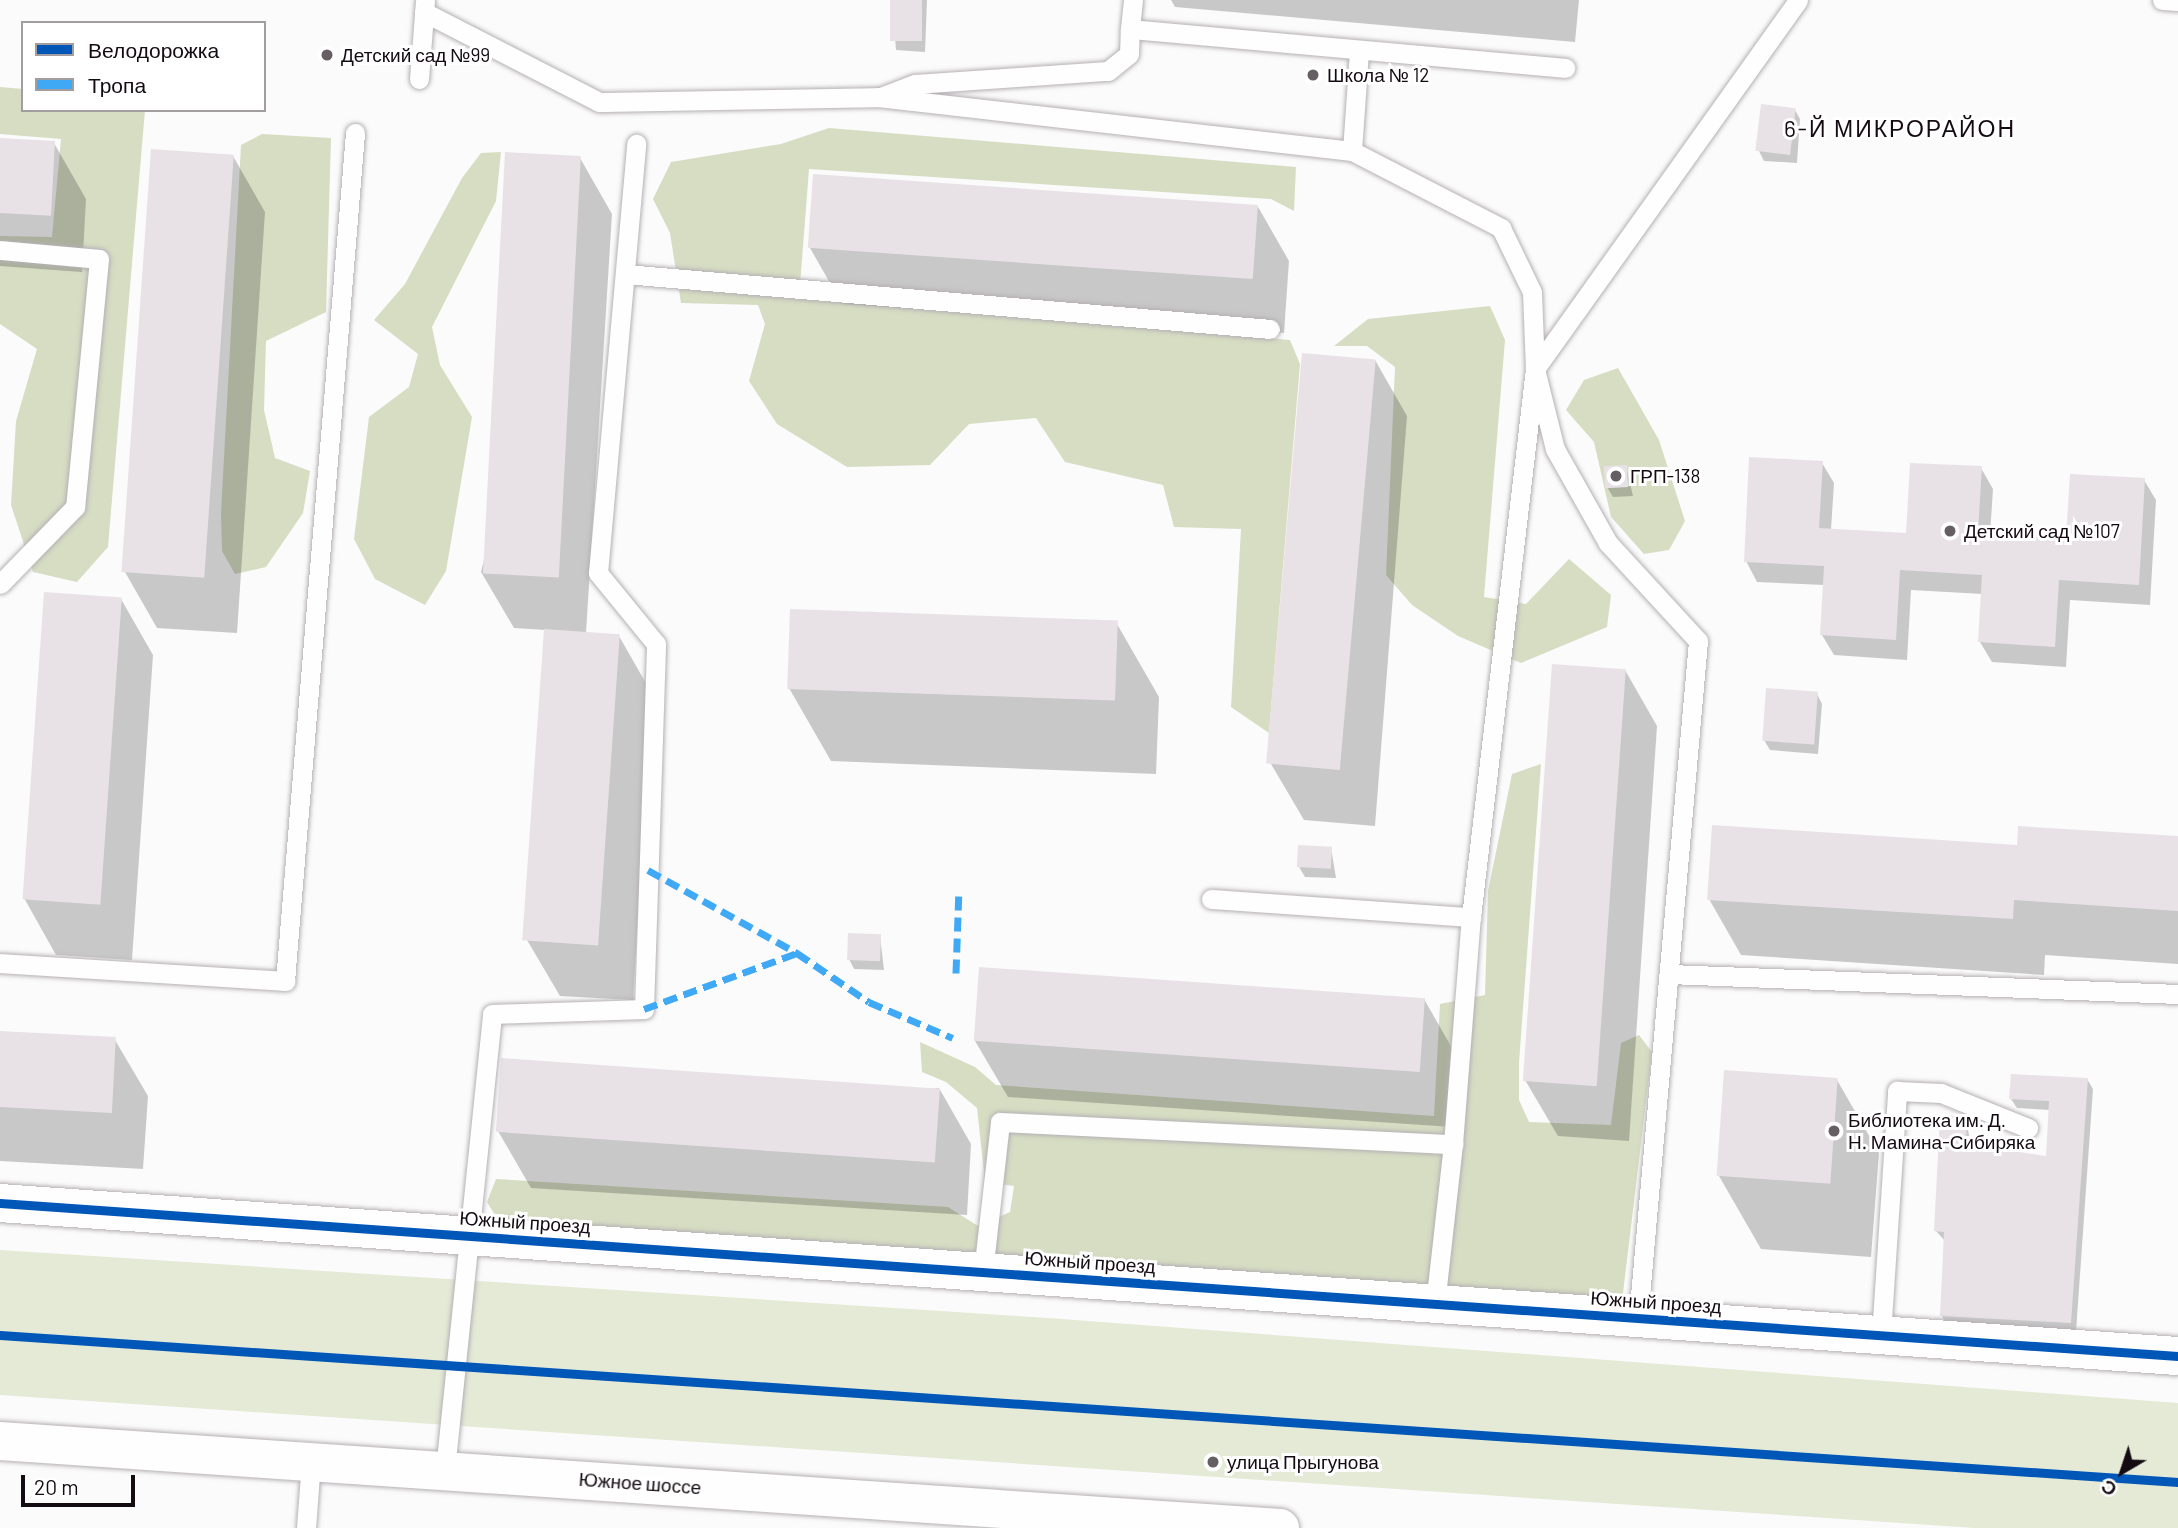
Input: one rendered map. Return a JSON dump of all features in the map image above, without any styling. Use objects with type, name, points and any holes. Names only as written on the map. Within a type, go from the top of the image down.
[{"type":"street","name":"Южный проезд","points":[[0,1203],[2178,1356]]},
{"type":"street","name":"Южное шоссе","points":[[0,1441],[445,1470],[995,1518],[1280,1528]]},
{"type":"lane","points":[[878,97],[915,84],[1108,71],[1129,54],[1133,0]]},
{"type":"lane","points":[[1638,1318],[1698,641],[1608,543],[1555,449],[1535,369],[1798,0]]},
{"type":"lane","points":[[2162,0],[2178,1]]},
{"type":"lane","points":[[419,79],[425,6],[599,102],[878,97],[1352,151],[1501,228],[1532,292],[1535,369],[1471,917],[1453,1144],[1435,1304]]},
{"type":"lane","points":[[1130,29],[1565,68]]},
{"type":"lane","points":[[1352,151],[1359,50]]},
{"type":"lane","points":[[0,963],[285,981],[355,132]]},
{"type":"lane","points":[[445,1470],[472,1236],[492,1014],[644,1009],[656,644],[598,573],[636,144]]},
{"type":"lane","points":[[0,250],[99,258],[75,507],[0,584]]},
{"type":"lane","points":[[625,274],[1270,329]]},
{"type":"lane","points":[[1211,899],[1471,917]]},
{"type":"lane","points":[[1669,974],[2178,994]]},
{"type":"lane","points":[[1881,1335],[1897,1090],[1941,1093],[2028,1128]]},
{"type":"lane","points":[[983,1272],[1000,1122],[1453,1144]]},
{"type":"lane","points":[[306,1528],[311,1461]]},
{"type":"green space","points":[[0,87],[21,89],[21,112],[145,112],[108,547],[77,582],[33,572],[11,505],[16,421],[37,349],[0,324],[0,236],[52,237],[61,139],[0,134]]},
{"type":"green space","points":[[829,128],[1296,167],[1294,211],[1271,199],[809,169],[799,298],[1290,340],[1300,364],[1269,733],[1231,707],[1241,529],[1174,527],[1163,485],[1065,462],[1036,418],[969,424],[930,465],[847,467],[777,424],[749,381],[765,324],[758,305],[681,303],[670,233],[653,199],[671,162],[781,144]]},
{"type":"green space","points":[[262,134],[331,138],[326,312],[266,341],[264,410],[275,458],[310,471],[303,513],[266,567],[235,574],[222,551],[221,513],[241,145]]},
{"type":"green space","points":[[501,152],[496,201],[432,327],[440,365],[472,417],[446,571],[425,605],[375,579],[354,539],[369,417],[409,387],[418,354],[374,320],[405,284],[462,178],[481,153]]},
{"type":"green space","points":[[1490,306],[1505,340],[1484,597],[1526,604],[1569,559],[1611,595],[1607,627],[1521,663],[1458,636],[1412,605],[1386,575],[1395,367],[1367,346],[1334,346],[1368,319]]},
{"type":"green space","points":[[1618,368],[1659,440],[1685,521],[1669,550],[1644,554],[1611,517],[1594,442],[1566,410],[1584,380]]},
{"type":"green space","points":[[1541,764],[1519,1063],[1519,1100],[1529,1122],[1611,1125],[1621,1043],[1639,1035],[1652,1052],[1620,1318],[502,1226],[487,1202],[496,1179],[948,1207],[978,1226],[1010,1212],[1014,1186],[985,1182],[977,1108],[946,1082],[922,1072],[920,1042],[975,1067],[996,1085],[1434,1116],[1440,1004],[1485,995],[1488,891],[1512,774]]},
{"type":"green space","points":[[0,1250],[1048,1318],[2178,1403],[2178,1528],[1975,1528],[0,1395]]},
{"type":"building","points":[[890,0],[922,0],[922,41],[890,41]]},
{"type":"building","points":[[1761,104],[1796,108],[1790,155],[1755,151]]},
{"type":"building","points":[[0,138],[55,141],[51,216],[0,213]]},
{"type":"building","points":[[151,149],[234,155],[204,578],[121,572]]},
{"type":"building","points":[[505,152],[581,156],[559,577],[483,573]]},
{"type":"building","points":[[813,174],[1258,205],[1253,279],[808,248]]},
{"type":"building","points":[[1302,353],[1376,359],[1340,770],[1266,763]]},
{"type":"building","points":[[1749,457],[1823,461],[1819,528],[1906,533],[1910,463],[1982,466],[1978,532],[2066,537],[2070,474],[2145,478],[2139,585],[2059,580],[2055,647],[1978,642],[1982,575],[1900,570],[1896,640],[1820,635],[1824,566],[1744,562]]},
{"type":"building","name":"ГРП-138","points":[[1627,465],[1628,487],[1605,488],[1604,466]]},
{"type":"building","points":[[44,592],[122,597],[100,905],[23,899]]},
{"type":"building","points":[[790,609],[1118,620],[1115,700],[787,689]]},
{"type":"building","points":[[544,629],[620,634],[598,946],[522,940]]},
{"type":"building","points":[[1552,664],[1626,669],[1597,1086],[1523,1081]]},
{"type":"building","points":[[1766,688],[1818,692],[1814,744],[1762,741]]},
{"type":"building","points":[[1712,825],[2017,845],[2018,826],[2178,836],[2178,911],[2014,900],[2013,919],[1707,900]]},
{"type":"building","points":[[1298,845],[1332,847],[1331,869],[1297,867]]},
{"type":"building","points":[[848,933],[881,934],[880,961],[847,960]]},
{"type":"building","points":[[979,967],[1425,998],[1420,1072],[974,1041]]},
{"type":"building","points":[[0,1031],[116,1037],[112,1113],[0,1107]]},
{"type":"building","points":[[501,1058],[940,1089],[935,1163],[496,1132]]},
{"type":"building","points":[[1724,1070],[1838,1078],[1830,1184],[1717,1176]]},
{"type":"building","points":[[2011,1074],[2088,1078],[2071,1323],[1940,1316],[1944,1232],[1934,1231],[1940,1115],[1967,1116],[1966,1144],[2046,1156],[2049,1101],[2009,1099]]},
{"type":"marked path","points":[[648,870],[797,953],[869,1002],[953,1038]]},
{"type":"marked path","points":[[956,973],[959,889]]},
{"type":"marked path","points":[[644,1009],[797,953]]},
{"type":"cycle path","points":[[0,1203],[2178,1356]]},
{"type":"cycle path","points":[[0,1335],[2178,1482]]},
{"type":"place","name":"Детский сад №99","points":[[327,55]]},
{"type":"place","name":"Школа № 12","points":[[1313,75]]},
{"type":"place","name":"ГРП-138","points":[[1616,476]]},
{"type":"place","name":"Детский сад №107","points":[[1950,531]]},
{"type":"place","name":"Библиотека им. Д. Н. Мамина-Сибиряка","points":[[1834,1131]]},
{"type":"place","name":"улица Прыгунова","points":[[1213,1462]]},
{"type":"district","name":"6-Й МИКРОРАЙОН","points":[[1900,128]]}]
